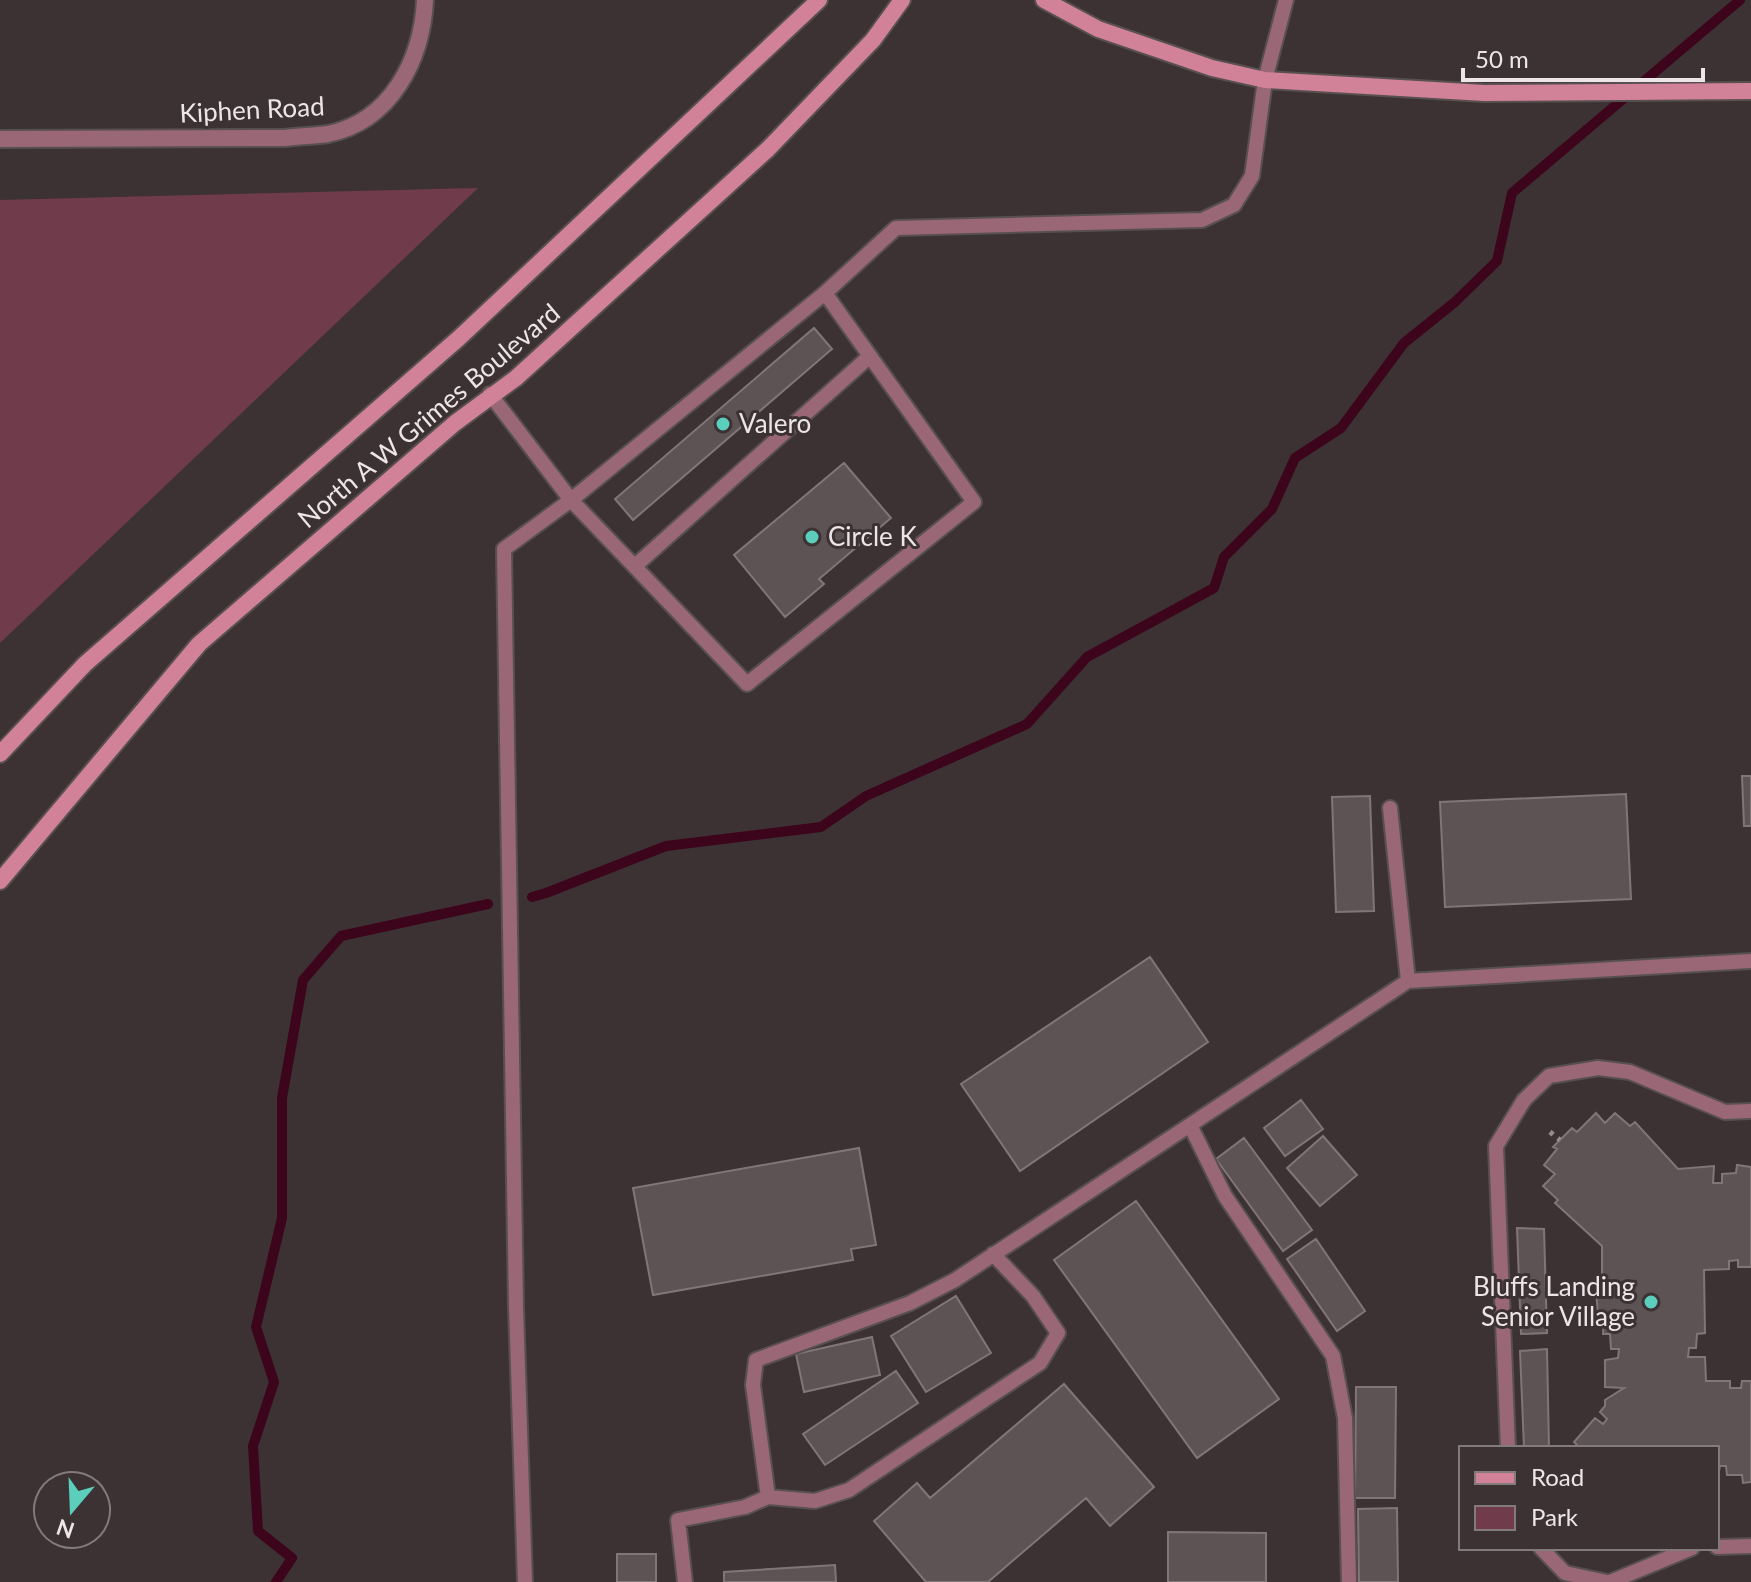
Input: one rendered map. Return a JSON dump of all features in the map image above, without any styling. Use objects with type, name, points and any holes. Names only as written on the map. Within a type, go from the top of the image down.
[{"type":"main road","name":"North A W Grimes Boulevard","points":[[0,754],[85,664],[459,338],[819,0]]},
{"type":"main road","name":"North A W Grimes Boulevard","points":[[0,881],[199,644],[490,394],[516,378],[768,149],[873,40],[902,0]]},
{"type":"main road","points":[[1044,0],[1098,29],[1212,68],[1265,80],[1484,93],[1751,91]]},
{"type":"street","name":"Kiphen Road","points":[[0,139],[285,138],[330,133],[370,116],[401,85],[417,52],[425,0]]},
{"type":"lane","points":[[525,1582],[516,1307],[504,549],[571,500],[825,293],[896,228],[1202,220],[1234,205],[1252,176],[1265,80],[1286,0]]},
{"type":"lane","points":[[490,394],[571,500],[747,684],[974,502],[825,293]]},
{"type":"lane","points":[[635,566],[870,356]]},
{"type":"lane","points":[[1390,808],[1408,981]]},
{"type":"lane","points":[[768,1497],[753,1385],[756,1360],[910,1303],[955,1280],[1408,981],[1751,961]]},
{"type":"lane","points":[[1508,1446],[1496,1146],[1524,1100],[1549,1076],[1598,1068],[1630,1072],[1725,1112],[1751,1111]]},
{"type":"lane","points":[[1190,1125],[1225,1196],[1333,1356],[1345,1418],[1349,1582]]},
{"type":"lane","points":[[685,1582],[678,1520],[745,1507],[768,1497],[815,1501],[849,1490],[1040,1363],[1058,1333],[1033,1296],[993,1254]]},
{"type":"lane","points":[[1719,1547],[1751,1546]]},
{"type":"lane","points":[[1543,1550],[1565,1573],[1609,1582],[1687,1550]]},
{"type":"path","points":[[1550,1132],[1560,1140]]},
{"type":"green space","points":[[478,188],[0,643],[0,200]]},
{"type":"building","name":"Valero","points":[[814,328],[832,349],[633,520],[615,499]]},
{"type":"building","name":"Circle K","points":[[844,463],[891,518],[819,579],[824,584],[785,617],[734,555]]},
{"type":"building","points":[[1742,776],[1751,776],[1751,826],[1744,826]]},
{"type":"building","points":[[1626,794],[1631,899],[1445,907],[1440,802]]},
{"type":"building","points":[[1370,796],[1374,911],[1336,912],[1332,797]]},
{"type":"building","points":[[1150,957],[1208,1042],[1020,1171],[961,1084]]},
{"type":"building","points":[[1301,1100],[1323,1129],[1285,1156],[1264,1128]]},
{"type":"building","name":"Bluffs Landing Senior Village","points":[[1596,1113],[1605,1123],[1615,1113],[1630,1126],[1635,1122],[1678,1169],[1714,1166],[1713,1183],[1722,1183],[1722,1174],[1736,1173],[1737,1165],[1751,1167],[1751,1267],[1738,1267],[1738,1260],[1729,1261],[1729,1269],[1704,1270],[1705,1333],[1697,1334],[1696,1348],[1689,1348],[1688,1357],[1705,1357],[1706,1381],[1730,1381],[1730,1388],[1741,1388],[1742,1381],[1751,1381],[1751,1482],[1743,1483],[1742,1475],[1727,1475],[1726,1466],[1720,1466],[1719,1471],[1719,1446],[1578,1446],[1574,1442],[1595,1418],[1603,1424],[1607,1419],[1600,1412],[1605,1400],[1624,1388],[1605,1387],[1605,1360],[1618,1358],[1619,1349],[1611,1349],[1610,1334],[1603,1334],[1604,1316],[1598,1315],[1596,1290],[1602,1288],[1602,1246],[1555,1203],[1558,1200],[1543,1186],[1555,1174],[1544,1165],[1557,1149],[1553,1147],[1572,1128],[1577,1132]]},
{"type":"building","points":[[1323,1136],[1357,1175],[1320,1206],[1287,1168]]},
{"type":"building","points":[[1244,1138],[1312,1230],[1283,1251],[1216,1159]]},
{"type":"building","points":[[859,1148],[876,1245],[851,1249],[853,1260],[653,1295],[633,1188]]},
{"type":"building","points":[[1136,1201],[1279,1399],[1197,1458],[1054,1260]]},
{"type":"building","points":[[1517,1228],[1544,1229],[1547,1333],[1521,1334]]},
{"type":"building","points":[[1316,1239],[1365,1311],[1337,1331],[1287,1259]]},
{"type":"building","points":[[956,1296],[991,1353],[926,1392],[891,1336]]},
{"type":"building","points":[[872,1337],[880,1375],[804,1392],[796,1354]]},
{"type":"building","points":[[1547,1349],[1549,1446],[1524,1446],[1520,1351]]},
{"type":"building","points":[[896,1371],[918,1403],[825,1465],[803,1434]]},
{"type":"building","points":[[1064,1384],[1154,1487],[1110,1526],[1086,1498],[988,1582],[926,1582],[874,1521],[917,1483],[930,1498]]},
{"type":"building","points":[[1356,1387],[1396,1387],[1395,1498],[1355,1498]]},
{"type":"building","points":[[1397,1508],[1398,1582],[1359,1582],[1358,1509]]},
{"type":"building","points":[[1168,1532],[1266,1533],[1266,1582],[1168,1582]]},
{"type":"building","points":[[617,1554],[656,1554],[656,1582],[617,1582]]},
{"type":"building","points":[[835,1565],[836,1582],[724,1582],[724,1572]]},
{"type":"waterway","points":[[532,897],[666,846],[821,827],[866,796],[1027,724],[1087,657],[1214,588],[1224,557],[1272,509],[1295,458],[1341,428],[1404,343],[1455,302],[1497,261],[1512,193],[1740,0]]},
{"type":"waterway","points":[[276,1582],[292,1558],[258,1531],[253,1446],[274,1382],[256,1327],[282,1218],[282,1098],[303,980],[341,936],[488,904]]},
{"type":"place","name":"Valero","points":[[723,424]]},
{"type":"place","name":"Circle K","points":[[812,537]]},
{"type":"place","name":"Bluffs Landing Senior Village","points":[[1651,1302]]}]
